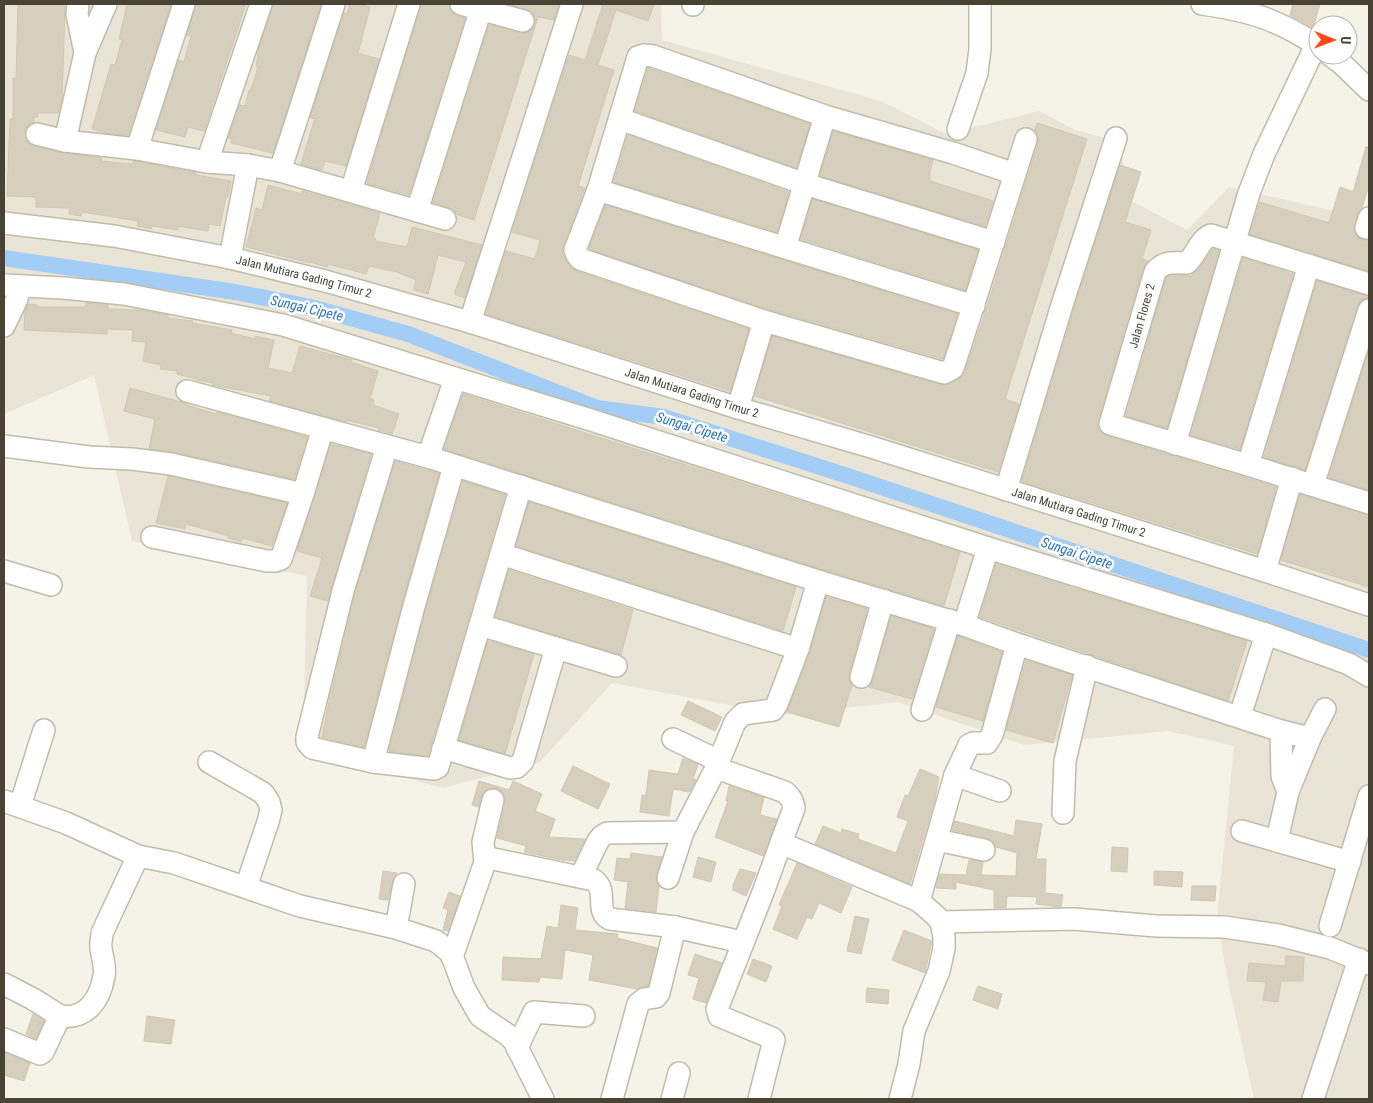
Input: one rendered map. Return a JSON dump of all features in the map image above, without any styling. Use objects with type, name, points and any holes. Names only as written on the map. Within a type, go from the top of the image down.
[{"type":"street","points":[[78,4],[77,14],[85,53]]},
{"type":"street","points":[[65,140],[85,53],[106,4]]},
{"type":"street","points":[[137,149],[184,4]]},
{"type":"street","points":[[207,162],[261,4]]},
{"type":"street","points":[[280,171],[334,4]]},
{"type":"street","points":[[351,191],[409,4]]},
{"type":"street","points":[[470,322],[572,4]]},
{"type":"street","points":[[958,129],[977,73],[980,49],[980,4]]},
{"type":"street","points":[[1202,4],[1227,5],[1259,15],[1281,24],[1308,39]]},
{"type":"street","points":[[417,211],[471,7],[523,21]]},
{"type":"street","points":[[1015,174],[952,153],[825,116],[653,56],[644,55],[638,57],[598,190],[575,250],[580,259],[764,321],[944,373],[953,368],[974,306],[1026,139]]},
{"type":"street","points":[[1313,65],[1264,154],[1249,193],[1175,444],[1248,464],[1369,503]]},
{"type":"street","points":[[1343,65],[1369,90]]},
{"type":"street","points":[[785,248],[825,116]]},
{"type":"street","points":[[620,119],[805,184],[994,242]]},
{"type":"street","points":[[37,134],[207,162],[248,165],[280,171],[445,219]]},
{"type":"street","points":[[1006,490],[1062,305],[1116,138]]},
{"type":"street","points":[[230,258],[248,165]]},
{"type":"street","points":[[598,190],[974,306]]},
{"type":"street","name":"Jalan Mutiara Gading Timur 2","points":[[4,224],[114,236],[230,258],[325,281],[470,322],[738,408],[871,447],[1369,605]]},
{"type":"street","name":"Jalan Flores 2","points":[[1175,444],[1110,424],[1155,272],[1164,263],[1188,263],[1194,257],[1206,237],[1211,235],[1234,242]]},
{"type":"street","points":[[1234,242],[1369,284]]},
{"type":"street","points":[[1248,464],[1309,265]]},
{"type":"street","points":[[4,326],[17,299],[12,286],[63,288],[124,294],[283,325],[1266,634],[1348,664],[1369,676]]},
{"type":"street","points":[[1313,485],[1369,310]]},
{"type":"street","points":[[738,408],[764,321]]},
{"type":"street","points":[[428,457],[454,379]]},
{"type":"street","points":[[187,391],[428,457],[818,581],[957,623],[1281,731],[1310,738]]},
{"type":"street","points":[[152,537],[266,561],[278,561],[284,554],[323,428]]},
{"type":"street","points":[[4,446],[89,457],[132,459],[171,464],[303,494]]},
{"type":"street","points":[[387,446],[343,591],[307,742],[312,748],[373,762],[434,769],[438,767],[521,486]]},
{"type":"street","points":[[373,762],[414,606],[454,466]]},
{"type":"street","points":[[1265,571],[1292,478]]},
{"type":"street","points":[[922,710],[988,548]]},
{"type":"street","points":[[501,554],[798,649]]},
{"type":"street","points":[[4,571],[51,585]]},
{"type":"street","points":[[668,878],[683,832],[718,764],[735,722],[740,716],[748,713],[773,710],[777,704],[798,649],[818,581]]},
{"type":"street","points":[[861,678],[883,600]]},
{"type":"street","points":[[480,626],[616,666]]},
{"type":"street","points":[[1240,716],[1266,634]]},
{"type":"street","points":[[919,900],[955,775],[969,745],[973,743],[987,743],[992,735],[1018,644]]},
{"type":"street","points":[[444,748],[510,768],[520,765],[524,761],[556,648]]},
{"type":"street","points":[[1063,813],[1065,761],[1087,666]]},
{"type":"street","points":[[1277,840],[1288,792],[1310,738],[1325,709]]},
{"type":"street","points":[[44,730],[12,803],[66,824],[138,856],[174,863],[300,906],[396,928],[436,941],[446,948],[452,957],[469,999],[480,1016],[508,1035],[517,1048],[543,1099]]},
{"type":"street","points":[[1281,731],[1282,776],[1288,792]]},
{"type":"street","points":[[673,739],[718,764],[785,792],[793,802],[794,808],[717,1012],[719,1016],[774,1040],[760,1099]]},
{"type":"street","points":[[209,762],[264,793],[269,802],[271,810],[268,822],[246,887]]},
{"type":"street","points":[[955,775],[1000,790]]},
{"type":"street","points":[[1330,926],[1369,796]]},
{"type":"street","points":[[452,957],[485,862],[483,842],[493,800]]},
{"type":"street","points":[[1242,831],[1350,862]]},
{"type":"street","points":[[581,876],[598,841],[607,833],[683,832]]},
{"type":"street","points":[[937,840],[984,850]]},
{"type":"street","points":[[781,843],[919,900],[941,922],[944,937],[939,971],[914,1031],[909,1064],[900,1099]]},
{"type":"street","points":[[4,984],[60,1016],[70,1017],[80,1014],[89,1008],[97,998],[105,975],[100,946],[102,933],[138,856]]},
{"type":"street","points":[[485,862],[490,858],[594,880],[599,884],[602,895],[602,909],[606,918],[675,927],[742,942]]},
{"type":"street","points":[[396,928],[404,884]]},
{"type":"street","points":[[941,922],[1074,919],[1156,926],[1224,927],[1278,935],[1330,948],[1364,962],[1313,1099]]},
{"type":"street","points":[[612,1099],[638,1004],[644,999],[656,997],[659,993],[675,927]]},
{"type":"street","points":[[517,1048],[534,1012],[584,1016]]},
{"type":"street","points":[[4,1039],[40,1054],[43,1052],[60,1016]]},
{"type":"street","points":[[672,1099],[679,1073]]},
{"type":"shaded area","points":[[4,4],[661,4],[662,40],[881,101],[946,134],[1039,111],[1075,130],[1118,141],[1133,202],[1187,230],[1229,187],[1369,219],[1369,1099],[1254,1099],[1227,977],[1217,917],[1234,746],[1169,731],[1024,745],[898,702],[782,715],[612,683],[539,763],[442,788],[303,749],[307,576],[132,541],[94,375],[4,414]]},
{"type":"building","points":[[18,4],[64,4],[65,11],[62,99],[58,113],[38,113],[38,117],[34,117],[34,122],[28,125],[25,131],[28,143],[62,153],[102,158],[101,161],[133,164],[133,161],[135,161],[231,181],[220,226],[209,224],[208,231],[178,226],[178,230],[152,226],[151,229],[137,226],[138,221],[82,212],[81,216],[69,214],[70,208],[36,207],[36,197],[7,196],[10,119],[13,119],[13,78],[16,79]]},
{"type":"building","points":[[127,4],[171,4],[128,135],[105,133],[92,129],[111,64],[115,65],[122,40],[119,39]]},
{"type":"building","points":[[196,4],[246,4],[204,131],[188,127],[185,137],[156,130],[179,60],[184,62],[191,36],[187,35]]},
{"type":"building","points":[[273,4],[321,4],[273,153],[231,143],[232,139],[228,138],[240,105],[245,106],[249,90],[251,90],[258,67],[256,66],[257,55]]},
{"type":"building","points":[[350,4],[370,7],[358,53],[379,59],[346,166],[325,161],[322,170],[301,164],[315,119],[310,118],[344,13],[347,14]]},
{"type":"building","points":[[421,4],[449,4],[452,13],[465,18],[409,195],[367,183]]},
{"type":"building","points":[[507,4],[559,4],[554,20],[538,17],[474,220],[456,214],[448,207],[433,202],[489,25],[526,33],[535,25],[535,17],[532,12]]},
{"type":"building","points":[[603,4],[654,4],[648,21],[616,10],[598,65],[614,70],[578,186],[585,188],[563,246],[563,255],[570,266],[576,271],[749,329],[730,391],[486,314],[506,251],[535,259],[540,240],[512,232],[569,55],[585,60]]},
{"type":"building","points":[[1293,4],[1320,4],[1317,15],[1308,15],[1308,25],[1290,15]]},
{"type":"building","points":[[648,68],[810,124],[796,168],[635,111]]},
{"type":"building","points":[[1037,123],[1087,139],[1005,399],[1019,404],[998,472],[755,396],[772,336],[941,385],[950,384],[960,378],[965,372],[986,310],[1038,143],[1038,136],[1035,130]]},
{"type":"building","points":[[833,131],[933,160],[930,181],[993,201],[985,226],[820,176]]},
{"type":"building","points":[[628,135],[789,192],[777,232],[614,182]]},
{"type":"building","points":[[1366,147],[1369,147],[1369,191],[1367,191],[1362,208],[1357,214],[1354,230],[1357,237],[1369,240],[1369,271],[1250,234],[1260,202],[1329,223],[1340,187],[1353,192]]},
{"type":"building","points":[[1120,165],[1141,172],[1125,222],[1151,230],[1142,259],[1148,261],[1143,268],[1098,420],[1098,427],[1101,433],[1106,436],[1276,487],[1257,554],[1022,481]]},
{"type":"building","points":[[268,185],[302,194],[302,191],[380,213],[373,238],[376,239],[375,241],[407,247],[412,227],[482,245],[465,298],[454,294],[466,262],[438,255],[428,294],[414,290],[416,280],[397,272],[369,266],[366,274],[328,264],[327,267],[246,247],[256,208],[262,210]]},
{"type":"building","points":[[813,199],[978,250],[965,290],[801,239]]},
{"type":"building","points":[[605,205],[957,314],[943,359],[768,309],[589,249]]},
{"type":"building","points":[[1213,249],[1219,251],[1167,428],[1126,416],[1166,278],[1171,275],[1191,276]]},
{"type":"building","points":[[1243,258],[1293,274],[1240,449],[1191,435]]},
{"type":"building","points":[[1317,281],[1369,296],[1369,298],[1361,300],[1357,306],[1305,470],[1264,457]]},
{"type":"building","points":[[86,303],[108,305],[108,309],[139,310],[168,315],[168,318],[193,321],[192,323],[232,330],[231,333],[255,339],[255,336],[274,340],[268,368],[292,373],[300,346],[352,360],[351,362],[378,371],[370,399],[374,400],[373,405],[399,414],[392,434],[378,430],[379,428],[346,420],[346,422],[269,401],[271,396],[212,385],[213,383],[177,374],[177,371],[160,369],[161,365],[143,361],[146,342],[132,341],[133,330],[107,329],[107,334],[24,330],[25,312],[28,304],[37,305],[37,307],[85,307]]},
{"type":"building","points":[[1369,350],[1369,490],[1329,477]]},
{"type":"building","points":[[130,388],[216,414],[217,412],[307,437],[294,479],[174,452],[149,449],[155,419],[124,411]]},
{"type":"building","points":[[463,394],[960,552],[944,606],[444,449]]},
{"type":"building","points":[[331,444],[371,454],[328,601],[310,596],[322,558],[297,551]]},
{"type":"building","points":[[395,461],[439,474],[402,603],[364,747],[322,737],[355,594]]},
{"type":"building","points":[[168,476],[287,503],[272,546],[242,538],[241,542],[228,538],[229,536],[186,524],[185,529],[156,523]]},
{"type":"building","points":[[463,481],[505,495],[428,756],[389,751],[426,609]]},
{"type":"building","points":[[1300,494],[1369,515],[1369,587],[1281,560]]},
{"type":"building","points":[[529,502],[796,587],[783,631],[516,546]]},
{"type":"building","points":[[996,564],[1247,641],[1228,701],[980,617]]},
{"type":"building","points":[[509,570],[633,610],[621,655],[495,617]]},
{"type":"building","points":[[826,597],[867,609],[849,674],[849,680],[852,685],[839,727],[787,712],[810,653]]},
{"type":"building","points":[[891,616],[934,629],[912,699],[869,687],[873,680]]},
{"type":"building","points":[[958,636],[1002,652],[983,721],[936,707]]},
{"type":"building","points":[[488,641],[534,654],[505,754],[459,740]]},
{"type":"building","points":[[1026,660],[1072,675],[1053,743],[1006,730]]},
{"type":"building","points":[[688,701],[722,717],[715,731],[681,715]]},
{"type":"building","points":[[683,758],[698,765],[693,779],[696,780],[689,792],[673,789],[669,816],[640,812],[642,795],[646,795],[649,770],[678,774]]},
{"type":"building","points":[[573,766],[610,784],[598,809],[561,791]]},
{"type":"building","points":[[920,769],[939,777],[935,799],[910,884],[815,844],[823,826],[841,833],[842,829],[859,834],[858,839],[896,853],[908,821],[897,817],[905,795],[908,796]]},
{"type":"building","points":[[479,781],[509,790],[513,781],[542,794],[535,811],[555,819],[549,837],[585,839],[574,861],[524,852],[526,846],[497,838],[505,796],[496,788],[490,788],[484,792],[479,807],[472,805]]},
{"type":"building","points":[[729,786],[764,798],[760,815],[777,819],[763,856],[715,837],[728,801],[726,801]]},
{"type":"building","points":[[1016,820],[1042,824],[1036,859],[1046,859],[1045,893],[1063,895],[1061,907],[1036,904],[1037,897],[1007,896],[1006,908],[994,908],[994,890],[956,882],[956,889],[936,888],[940,874],[966,875],[969,860],[983,862],[981,875],[1016,876],[1017,853],[996,847],[993,841],[987,838],[952,830],[955,821],[1014,836]]},
{"type":"building","points":[[1112,847],[1128,848],[1127,872],[1111,871]]},
{"type":"building","points":[[631,853],[662,857],[656,875],[656,881],[659,886],[656,912],[625,908],[628,882],[614,880],[617,858],[630,859]]},
{"type":"building","points":[[698,857],[716,862],[711,882],[693,877]]},
{"type":"building","points":[[797,863],[852,887],[841,913],[819,903],[812,919],[807,917],[797,939],[773,929],[782,906],[779,905]]},
{"type":"building","points":[[740,869],[756,873],[746,896],[733,890],[733,885]]},
{"type":"building","points":[[383,871],[397,873],[392,882],[388,900],[379,899]]},
{"type":"building","points":[[1154,871],[1183,872],[1182,887],[1154,885]]},
{"type":"building","points":[[1192,886],[1216,886],[1215,901],[1191,900]]},
{"type":"building","points":[[449,892],[460,896],[448,931],[443,930],[448,910],[443,908]]},
{"type":"building","points":[[561,905],[578,908],[575,930],[618,934],[617,938],[657,948],[648,986],[637,989],[589,980],[593,955],[565,950],[562,979],[540,977],[539,982],[502,980],[503,957],[541,959],[547,926],[558,928]]},
{"type":"building","points":[[855,916],[869,919],[861,954],[847,951]]},
{"type":"building","points":[[904,930],[932,941],[925,973],[892,960]]},
{"type":"building","points":[[695,954],[722,963],[706,1003],[693,999],[699,978],[688,975]]},
{"type":"building","points":[[1286,956],[1304,957],[1303,981],[1281,981],[1278,1002],[1263,1000],[1266,982],[1247,981],[1249,963],[1285,966]]},
{"type":"building","points":[[753,959],[772,966],[766,982],[747,974]]},
{"type":"building","points":[[978,986],[1002,994],[998,1009],[973,1000]]},
{"type":"building","points":[[867,988],[889,990],[888,1004],[866,1002]]},
{"type":"building","points":[[33,1014],[44,1021],[36,1039],[26,1034]]},
{"type":"building","points":[[147,1016],[175,1020],[171,1044],[144,1041]]},
{"type":"building","points":[[4,1052],[30,1063],[24,1081],[4,1075]]},
{"type":"waterway","name":"Sungai Cipete","points":[[4,258],[235,292],[311,307],[408,334],[597,408],[664,417],[848,476],[1369,650]]}]
